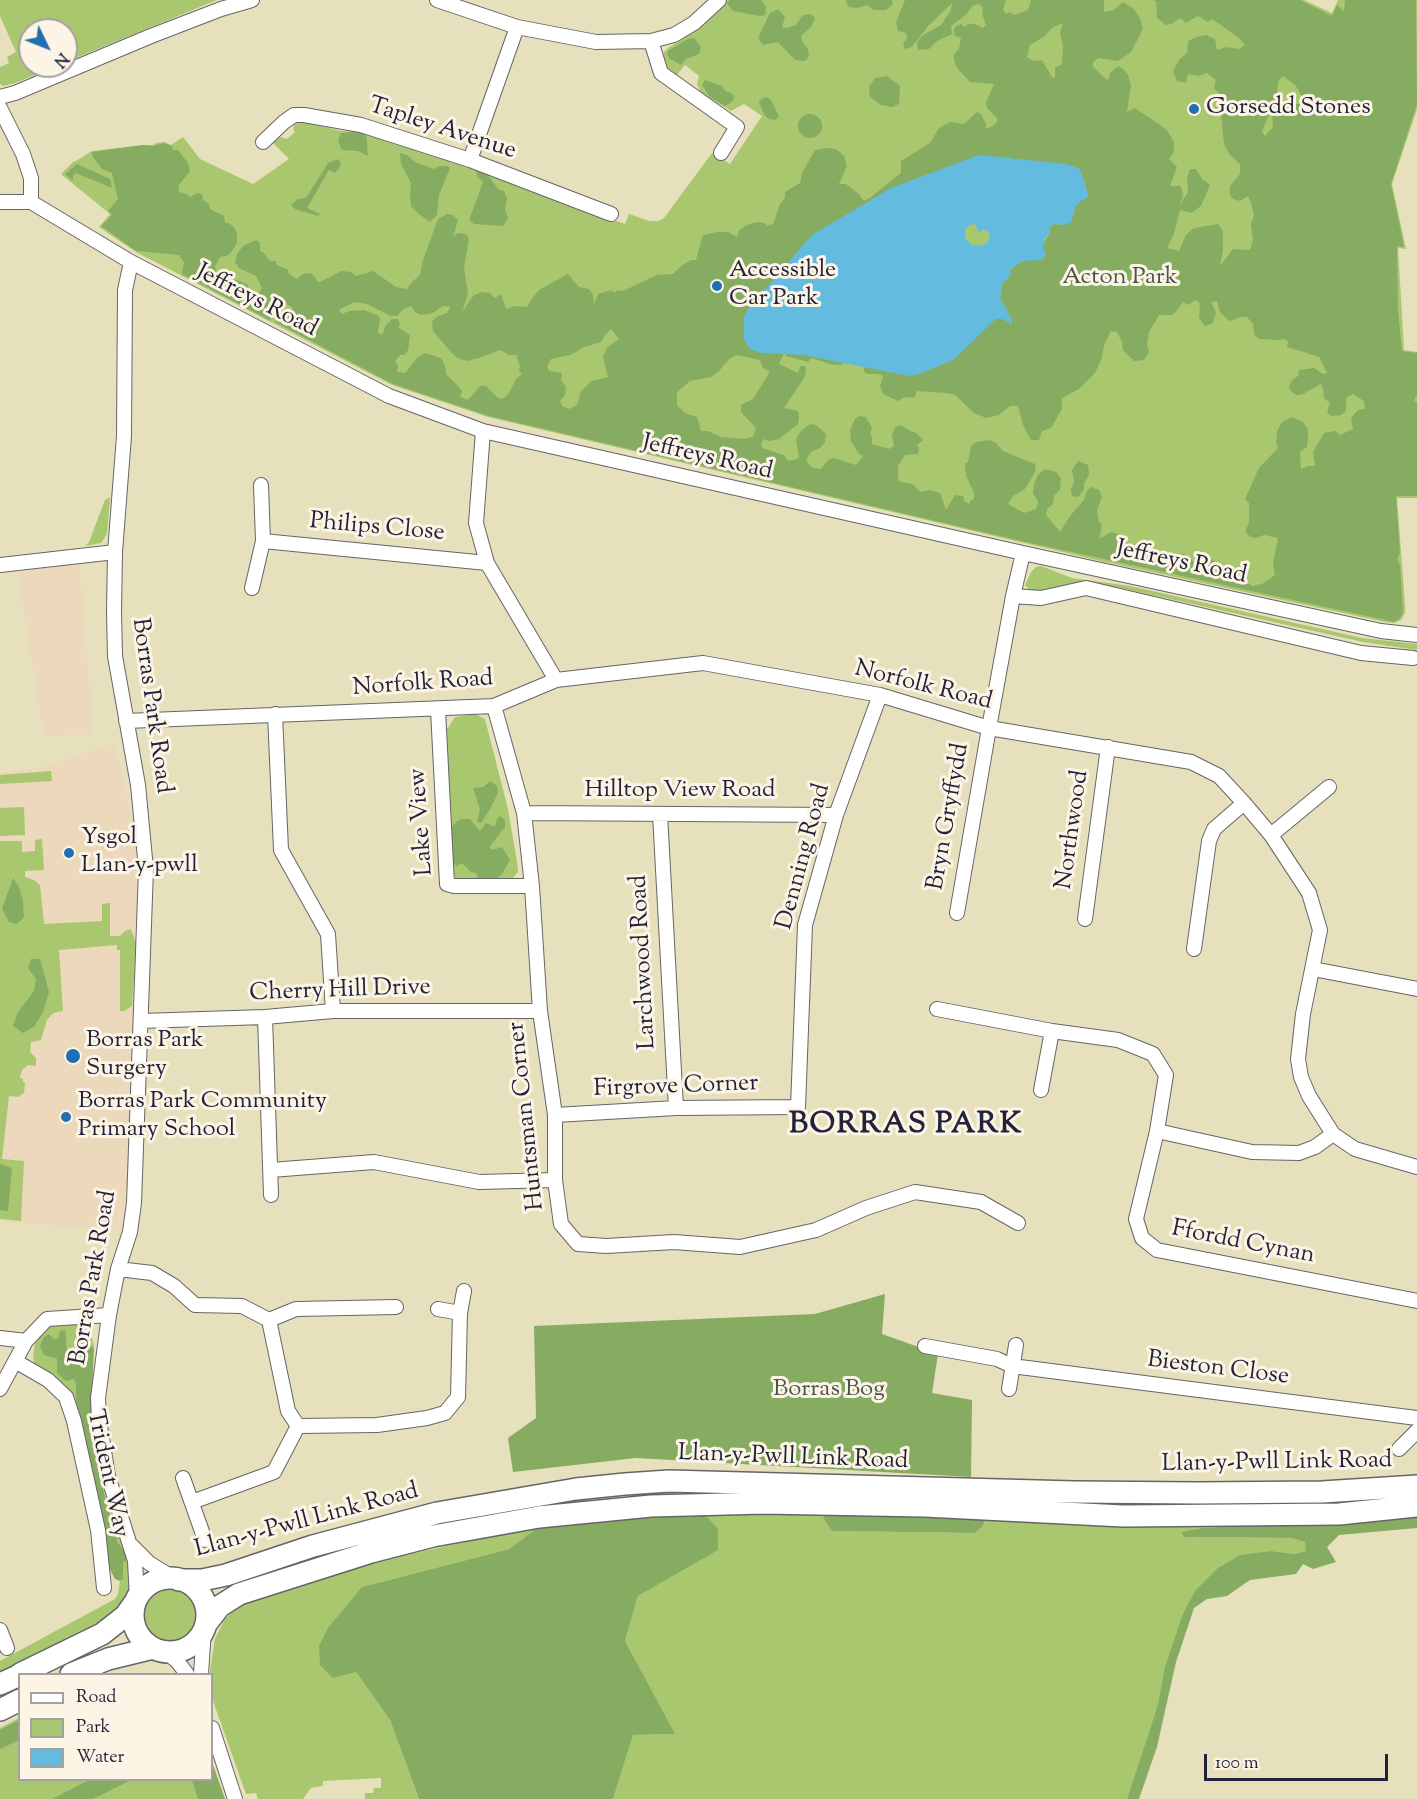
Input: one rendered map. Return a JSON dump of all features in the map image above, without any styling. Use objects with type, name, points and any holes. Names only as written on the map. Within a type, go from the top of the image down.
[{"type":"highway","name":"Llan-y-Pwll Link Road","points":[[177,1579],[202,1580],[226,1575],[313,1546],[437,1513],[576,1489],[625,1484],[669,1481],[1186,1493],[1322,1492],[1417,1486]]},
{"type":"highway","name":"Llan-y-Pwll Link Road","points":[[205,1626],[220,1606],[239,1594],[371,1552],[433,1536],[539,1517],[651,1506],[764,1503],[925,1506],[1123,1516],[1339,1514],[1417,1506]]},
{"type":"highway","points":[[24,1673],[102,1634],[125,1616],[144,1589],[153,1582],[177,1579],[189,1584],[204,1601],[207,1612],[205,1626],[198,1639],[189,1647],[178,1652],[159,1650],[108,1659],[73,1673]]},
{"type":"highway","points":[[136,1600],[133,1612],[137,1634],[144,1642],[159,1650]]},
{"type":"highway","points":[[0,1684],[18,1676]]},
{"type":"highway","points":[[0,1710],[18,1701]]},
{"type":"street","points":[[0,97],[15,93],[221,9],[252,0]]},
{"type":"street","points":[[437,0],[517,27],[596,42],[651,41],[674,35],[694,23],[719,0]]},
{"type":"street","points":[[470,160],[517,27]]},
{"type":"street","points":[[651,41],[661,73],[737,127],[721,153]]},
{"type":"street","points":[[0,108],[32,178],[31,202],[0,202]]},
{"type":"street","name":"Tapley Avenue","points":[[263,142],[294,115],[361,125],[470,160],[610,214]]},
{"type":"street","name":"Jeffreys Road","points":[[31,202],[131,262],[389,396],[483,431],[1023,553],[1381,630],[1417,635]]},
{"type":"street","name":"Borras Park Road","points":[[131,262],[125,290],[124,436],[115,552],[115,656],[138,785],[146,869],[134,1203],[130,1232],[118,1269],[108,1315],[98,1398],[99,1420],[108,1476],[131,1544],[137,1576],[136,1600]]},
{"type":"street","points":[[483,431],[476,523],[487,562],[556,680]]},
{"type":"street","points":[[251,588],[263,541],[260,483]]},
{"type":"street","name":"Philips Close","points":[[263,541],[487,562]]},
{"type":"street","points":[[0,565],[115,552]]},
{"type":"street","name":"Bryn Gryffydd","points":[[956,913],[988,728],[1023,553]]},
{"type":"street","name":"Jeffreys Road","points":[[1013,596],[1041,598],[1086,588],[1361,653],[1413,658]]},
{"type":"street","name":"Norfolk Road","points":[[126,721],[494,706],[556,680],[703,663],[880,695],[988,728],[1191,762],[1219,776],[1244,803],[1271,835],[1310,893],[1320,930],[1303,1014],[1298,1059],[1301,1077],[1309,1096],[1333,1134],[1356,1149],[1417,1167]]},
{"type":"street","name":"Denning Road","points":[[798,1107],[805,925],[836,815],[880,695]]},
{"type":"street","name":"Huntsman Corner","points":[[494,706],[524,813],[532,886],[540,1011],[555,1116],[555,1180],[561,1224],[578,1244],[606,1246],[674,1242],[740,1247],[816,1230],[866,1208],[915,1192],[981,1202],[1018,1223]]},
{"type":"street","name":"Lake View","points":[[438,710],[447,884],[454,886],[532,886]]},
{"type":"street","points":[[275,714],[281,850],[328,934],[333,1011]]},
{"type":"street","name":"Northwood","points":[[1085,920],[1108,747]]},
{"type":"street","points":[[1271,835],[1329,787]]},
{"type":"street","points":[[1194,949],[1203,936],[1209,841],[1214,829],[1244,803]]},
{"type":"street","name":"Hilltop View Road","points":[[524,813],[836,815]]},
{"type":"street","name":"Larchwood Road","points":[[660,814],[676,1108]]},
{"type":"street","points":[[1313,969],[1417,989]]},
{"type":"street","name":"Ffordd Cynan","points":[[937,1009],[1052,1031],[1118,1040],[1153,1054],[1166,1075],[1157,1131],[1136,1219],[1142,1238],[1157,1250],[1417,1301]]},
{"type":"street","name":"Cherry Hill Drive","points":[[141,1021],[265,1017],[333,1011],[540,1011]]},
{"type":"street","points":[[265,1017],[271,1195]]},
{"type":"street","points":[[1041,1090],[1052,1031]]},
{"type":"street","name":"Firgrove Corner","points":[[555,1116],[676,1108],[798,1107]]},
{"type":"street","points":[[1157,1131],[1252,1152],[1299,1154],[1315,1148],[1333,1134]]},
{"type":"street","points":[[271,1170],[374,1162],[479,1182],[555,1180]]},
{"type":"street","points":[[118,1269],[152,1273],[174,1286],[195,1305],[242,1306],[269,1320],[296,1309],[396,1307]]},
{"type":"street","points":[[298,1426],[377,1425],[446,1413],[458,1397],[460,1313],[464,1291]]},
{"type":"street","points":[[438,1309],[460,1313]]},
{"type":"street","points":[[0,1389],[26,1341],[47,1319],[108,1315]]},
{"type":"street","points":[[269,1320],[288,1411],[298,1426]]},
{"type":"street","points":[[0,1338],[26,1341]]},
{"type":"street","points":[[1009,1389],[1016,1345]]},
{"type":"street","name":"Bieston Close","points":[[925,1346],[997,1359],[1012,1366],[1417,1418]]},
{"type":"street","name":"Trident Way","points":[[15,1361],[48,1380],[66,1397],[74,1421],[98,1530],[104,1588]]},
{"type":"street","points":[[192,1502],[274,1472],[298,1426]]},
{"type":"street","points":[[1399,1449],[1417,1431]]},
{"type":"street","points":[[183,1478],[205,1540]]},
{"type":"street","name":"Borras Park Road","points":[[131,1544],[149,1563],[177,1579]]},
{"type":"street","points":[[201,1673],[201,1648],[205,1626]]},
{"type":"street","points":[[0,1630],[7,1648]]},
{"type":"street","points":[[159,1650],[177,1661],[186,1673]]},
{"type":"street","points":[[213,1731],[235,1799]]},
{"type":"shaded area","points":[[79,557],[93,734],[44,736],[16,563]]},
{"type":"shaded area","name":"Borras Park Community Primary School","points":[[110,745],[115,747],[117,752],[139,862],[135,938],[137,1013],[127,1232],[0,1221],[0,772],[44,767]]},
{"type":"green space","points":[[0,0],[217,0],[78,57],[78,18],[18,18],[18,78],[27,78],[3,86],[0,84],[0,67],[9,63],[7,57],[16,52],[0,16]]},
{"type":"green space","name":"Acton Park","points":[[728,0],[1304,0],[1332,13],[1338,0],[1417,0],[1417,109],[1392,184],[1406,249],[1398,248],[1404,350],[1417,352],[1417,498],[1397,498],[1405,605],[1405,613],[1401,620],[1394,623],[1385,622],[1105,562],[488,417],[392,385],[136,252],[99,227],[110,214],[61,174],[74,161],[92,151],[165,142],[171,145],[183,137],[200,159],[253,184],[289,159],[271,141],[281,137],[287,139],[295,132],[294,125],[302,121],[341,131],[369,132],[625,224],[629,214],[649,221],[658,221],[664,218],[712,153],[730,164],[762,116],[744,104],[731,111],[701,93],[697,84],[699,76],[685,65],[677,75],[666,67],[664,62],[664,52],[668,48],[699,28]]},
{"type":"green space","points":[[730,0],[761,0],[766,7],[765,15],[733,11],[727,3]]},
{"type":"green space","points":[[846,0],[892,0],[893,4],[886,10],[874,10],[867,5],[857,8],[848,7]]},
{"type":"green space","points":[[905,0],[1006,0],[1003,10],[1006,14],[1009,12],[1014,15],[1028,10],[1031,0],[1104,0],[1104,12],[1114,10],[1123,2],[1133,8],[1140,18],[1143,29],[1131,52],[1118,61],[1099,58],[1093,62],[1093,67],[1108,81],[1110,73],[1118,66],[1123,69],[1131,85],[1127,112],[1135,108],[1166,129],[1174,142],[1174,152],[1169,159],[1177,167],[1170,186],[1181,186],[1183,195],[1180,205],[1188,192],[1187,178],[1190,169],[1196,169],[1202,179],[1210,185],[1201,206],[1191,213],[1180,210],[1174,234],[1167,248],[1179,251],[1186,235],[1194,228],[1218,224],[1223,231],[1220,266],[1233,249],[1250,250],[1253,240],[1251,224],[1254,215],[1248,196],[1240,201],[1233,199],[1230,195],[1230,186],[1240,174],[1240,164],[1230,155],[1224,144],[1218,106],[1221,96],[1214,88],[1216,80],[1207,73],[1199,76],[1188,74],[1186,83],[1177,81],[1173,71],[1179,60],[1187,53],[1188,41],[1197,37],[1206,35],[1215,39],[1217,50],[1226,47],[1239,49],[1245,45],[1238,37],[1212,19],[1208,22],[1198,16],[1186,23],[1180,18],[1166,25],[1157,18],[1156,2],[1153,0],[1300,0],[1332,16],[1337,5],[1344,11],[1345,0],[1416,0],[1417,104],[1391,184],[1404,247],[1397,246],[1398,311],[1402,351],[1417,353],[1417,394],[1414,401],[1417,402],[1417,496],[1396,496],[1400,553],[1397,559],[1400,565],[1403,613],[1399,619],[1394,622],[1021,541],[489,416],[393,384],[275,322],[278,317],[293,308],[283,301],[276,302],[274,317],[269,320],[182,274],[184,262],[179,255],[136,251],[101,226],[112,215],[108,211],[118,199],[112,173],[102,169],[92,152],[164,143],[172,146],[173,150],[178,150],[188,163],[190,171],[179,185],[178,191],[190,197],[198,193],[202,194],[203,200],[209,204],[210,209],[224,216],[225,223],[233,226],[237,233],[237,243],[232,251],[227,256],[220,257],[215,266],[218,280],[226,286],[230,281],[237,280],[248,285],[251,296],[259,293],[262,288],[256,276],[239,268],[235,262],[243,246],[256,240],[260,243],[260,251],[270,261],[276,261],[277,265],[288,270],[289,274],[297,279],[303,274],[311,273],[317,282],[320,282],[341,271],[351,272],[356,276],[373,271],[396,287],[407,289],[420,275],[438,219],[447,214],[453,215],[458,220],[453,237],[458,233],[466,234],[469,239],[464,268],[468,294],[462,312],[474,295],[481,292],[490,293],[495,298],[501,294],[506,309],[515,306],[527,307],[539,290],[568,274],[579,287],[589,289],[593,294],[594,305],[598,294],[612,290],[614,293],[618,290],[623,291],[657,275],[673,274],[681,266],[691,260],[696,260],[703,235],[728,232],[737,237],[739,230],[747,225],[757,222],[765,223],[767,226],[773,224],[780,204],[785,198],[785,192],[800,183],[802,173],[815,150],[836,149],[844,156],[847,166],[839,184],[846,184],[864,201],[901,173],[901,161],[930,143],[939,128],[950,122],[964,124],[977,112],[981,114],[986,124],[985,129],[993,126],[997,118],[987,108],[986,102],[994,84],[970,82],[957,68],[954,60],[954,54],[959,49],[961,38],[955,36],[956,26],[962,24],[964,27],[968,24],[975,24],[983,28],[986,25],[982,14],[983,8],[979,4],[972,6],[966,15],[951,26],[952,34],[937,41],[929,49],[918,50],[917,42],[923,35],[941,25],[951,10],[952,3],[929,25],[912,47],[905,49],[903,45],[907,37],[906,33],[898,31],[896,22]],"holes":[[[1063,23],[1060,33],[1063,46],[1062,64],[1055,68],[1055,78],[1052,77],[1042,60],[1033,61],[1027,57],[1030,45],[1045,36],[1053,27]],[[1283,76],[1296,86],[1306,104],[1282,107],[1272,116],[1273,127],[1265,136],[1262,131],[1276,98],[1279,80]],[[1007,157],[1084,181],[1087,191],[1075,207],[1074,214],[1064,225],[1055,224],[1049,227],[1050,233],[1033,259],[1022,261],[1010,270],[1011,275],[1002,284],[1000,298],[1012,324],[1003,319],[996,319],[973,330],[868,363],[864,367],[867,374],[883,376],[880,386],[883,394],[898,401],[905,397],[914,398],[917,391],[947,393],[955,395],[974,413],[986,418],[999,415],[1010,406],[1018,406],[1023,425],[1031,440],[1039,440],[1042,431],[1051,428],[1062,409],[1062,398],[1079,389],[1095,373],[1111,331],[1117,332],[1123,350],[1134,361],[1144,360],[1149,352],[1147,345],[1149,332],[1159,315],[1173,315],[1183,302],[1189,305],[1195,300],[1200,303],[1199,318],[1205,326],[1213,323],[1216,313],[1211,302],[1217,301],[1220,312],[1228,320],[1247,317],[1253,324],[1255,336],[1260,339],[1285,339],[1288,342],[1287,347],[1319,357],[1327,373],[1323,374],[1314,368],[1299,370],[1298,376],[1292,380],[1289,387],[1292,392],[1297,395],[1303,394],[1321,384],[1324,398],[1330,403],[1327,412],[1331,416],[1341,415],[1346,411],[1346,398],[1353,394],[1364,401],[1365,409],[1358,410],[1351,418],[1353,429],[1340,435],[1335,431],[1324,433],[1313,452],[1315,465],[1301,469],[1300,452],[1307,447],[1308,429],[1303,422],[1292,417],[1282,422],[1277,431],[1278,448],[1259,468],[1245,499],[1249,503],[1249,522],[1245,532],[1256,538],[1264,535],[1278,538],[1273,563],[1275,575],[1254,587],[1243,584],[1227,568],[1219,566],[1212,559],[1206,558],[1198,568],[1189,556],[1168,552],[1162,556],[1158,552],[1151,554],[1147,546],[1137,549],[1124,544],[1119,534],[1111,532],[1099,539],[1102,525],[1099,522],[1097,510],[1102,497],[1099,490],[1092,487],[1087,490],[1084,500],[1060,532],[1046,515],[1047,509],[1053,504],[1054,496],[1060,489],[1061,478],[1056,472],[1045,469],[1038,475],[1033,493],[1038,502],[1036,509],[1024,513],[1008,504],[1013,496],[1024,490],[1036,470],[1035,464],[1003,451],[990,440],[976,442],[971,446],[968,462],[965,464],[966,476],[974,493],[974,499],[969,504],[964,501],[963,496],[955,495],[946,510],[940,493],[929,490],[921,492],[912,484],[898,481],[898,466],[905,455],[918,454],[917,445],[923,440],[915,432],[900,425],[895,427],[892,435],[894,446],[889,449],[872,444],[870,434],[872,428],[866,417],[859,416],[850,430],[851,441],[859,454],[863,456],[856,465],[834,458],[828,460],[821,469],[813,468],[806,461],[811,452],[820,448],[825,442],[826,434],[816,425],[810,424],[800,432],[796,439],[799,457],[788,461],[784,455],[762,448],[761,443],[764,439],[769,441],[779,439],[798,424],[798,411],[784,408],[804,378],[806,371],[805,366],[800,366],[798,373],[779,364],[784,353]],[[354,302],[367,304],[391,316],[397,316],[411,306],[421,315],[433,313],[443,306],[451,307],[447,313],[432,321],[433,331],[457,358],[467,361],[500,350],[509,355],[516,355],[520,366],[519,371],[522,374],[504,398],[499,399],[486,386],[480,386],[468,400],[460,397],[462,391],[446,374],[441,358],[425,353],[418,357],[405,373],[397,372],[398,366],[395,361],[400,355],[405,355],[408,350],[410,335],[398,327],[400,324],[398,319],[392,319],[386,325],[382,335],[378,333],[380,318],[377,315],[364,310],[342,314],[339,310]],[[611,329],[619,339],[607,348],[603,357],[608,377],[592,381],[581,391],[577,405],[569,409],[562,406],[560,401],[565,395],[566,387],[561,380],[562,373],[549,371],[547,366],[551,359],[570,355],[584,347],[601,342]],[[737,355],[760,360],[763,368],[770,372],[753,399],[741,405],[741,412],[756,428],[753,437],[744,439],[721,437],[708,431],[701,431],[697,417],[685,413],[677,405],[677,392],[690,381],[711,377],[729,359]]]},
{"type":"green space","points":[[778,9],[785,17],[782,27],[796,25],[803,15],[811,14],[815,18],[811,27],[801,36],[808,49],[809,56],[805,61],[795,60],[778,42],[763,45],[758,38],[770,13]]},
{"type":"green space","points":[[694,38],[701,47],[699,54],[686,59],[681,65],[670,59],[667,54],[669,50]]},
{"type":"green space","points":[[887,76],[900,86],[899,104],[892,107],[881,105],[870,97],[869,87],[875,78]]},
{"type":"green space","points":[[705,80],[722,86],[725,91],[731,93],[734,97],[732,102],[725,106],[710,97],[702,85]]},
{"type":"green space","points":[[766,97],[771,100],[779,117],[775,120],[765,116],[759,103]]},
{"type":"green space","points":[[810,114],[819,117],[822,126],[819,135],[810,138],[801,135],[798,126],[801,117]]},
{"type":"green space","points":[[365,132],[368,156],[358,151],[342,150],[338,141],[341,133]]},
{"type":"green space","points":[[400,153],[433,169],[440,166],[450,168],[439,195],[437,215],[430,222],[411,206],[411,183],[401,164]]},
{"type":"green space","points":[[339,159],[341,165],[335,173],[329,170],[307,208],[320,214],[318,216],[295,209],[291,205],[298,199],[306,198],[328,163]]},
{"type":"green space","points":[[77,164],[110,179],[112,188],[76,173],[73,181],[65,174]]},
{"type":"green space","points":[[476,171],[487,174],[499,190],[504,191],[508,218],[503,226],[474,224],[469,220],[483,182],[477,176]]},
{"type":"green space","points":[[802,349],[852,364],[833,365],[811,358],[808,362],[786,356],[787,353],[798,354]]},
{"type":"green space","points":[[1078,461],[1088,465],[1089,475],[1084,483],[1084,490],[1078,497],[1072,496],[1071,489],[1074,482],[1072,470]]},
{"type":"green space","points":[[110,497],[107,534],[101,543],[85,546],[89,542],[105,500]]},
{"type":"green space","points":[[1041,566],[1072,578],[1130,586],[1362,638],[1417,644],[1417,650],[1363,642],[1112,586],[1086,585],[1046,591],[1030,590],[1025,585],[1031,572]]},
{"type":"green space","points":[[476,714],[485,719],[508,809],[518,868],[518,872],[510,881],[459,881],[452,874],[445,728],[448,728],[455,717]]},
{"type":"green space","points":[[51,771],[52,781],[0,784],[0,775]]},
{"type":"green space","points":[[490,781],[497,786],[498,793],[481,823],[477,822],[480,809],[473,788],[483,787]]},
{"type":"green space","points":[[24,807],[25,835],[0,836],[0,808]]},
{"type":"green space","points":[[500,816],[505,820],[505,827],[490,846],[491,850],[502,847],[510,860],[502,874],[495,880],[486,880],[478,878],[476,873],[471,872],[462,863],[457,866],[452,863],[451,829],[454,824],[461,819],[470,819],[480,831],[486,823],[495,827]]},
{"type":"green space","points":[[42,839],[44,870],[25,871],[25,877],[40,885],[44,924],[102,921],[102,904],[110,903],[110,936],[120,936],[131,929],[136,943],[132,1006],[124,1011],[120,1011],[120,950],[117,950],[117,945],[59,950],[63,1011],[53,1013],[47,1020],[41,1040],[31,1042],[30,1052],[36,1058],[36,1066],[28,1065],[22,1070],[20,1078],[25,1083],[24,1093],[18,1097],[9,1096],[2,1159],[24,1161],[21,1221],[0,1219],[0,841],[22,841],[22,852],[35,851],[35,840]]},
{"type":"green space","points":[[13,878],[19,887],[23,901],[24,917],[17,924],[9,922],[2,909]]},
{"type":"green space","points":[[31,959],[40,959],[49,992],[43,1012],[34,1027],[23,1033],[13,1026],[18,1012],[34,991],[36,979],[28,968]]},
{"type":"green space","points":[[0,1164],[12,1168],[8,1211],[0,1210]]},
{"type":"green space","name":"Borras Bog","points":[[885,1294],[882,1334],[938,1354],[932,1393],[972,1400],[971,1477],[636,1458],[513,1472],[508,1438],[536,1418],[534,1326],[815,1314]]},
{"type":"green space","points":[[71,1320],[82,1325],[91,1335],[94,1349],[87,1347],[83,1361],[78,1363],[73,1351],[67,1349],[66,1343],[58,1338],[53,1339],[49,1334],[44,1355],[57,1359],[58,1367],[74,1379],[76,1410],[38,1370],[33,1355],[35,1344],[49,1324]]},
{"type":"green space","points":[[65,1330],[67,1349],[76,1354],[78,1363],[83,1361],[87,1347],[91,1345],[94,1349],[91,1410],[94,1443],[100,1477],[118,1543],[130,1558],[123,1562],[123,1579],[120,1581],[115,1579],[108,1566],[101,1511],[76,1410],[74,1379],[66,1381],[57,1373],[57,1359],[44,1355],[40,1346],[44,1337],[49,1334],[54,1339],[58,1338],[60,1331]]},
{"type":"green space","points":[[823,1509],[832,1531],[975,1533],[983,1526],[987,1514],[1293,1523],[1202,1528],[1181,1532],[1185,1537],[1291,1538],[1306,1542],[1306,1551],[1295,1554],[1272,1551],[1195,1591],[1127,1799],[613,1799],[633,1735],[674,1734],[625,1641],[638,1596],[717,1550],[701,1510]]},
{"type":"green space","points":[[823,1509],[987,1514],[983,1526],[975,1533],[832,1531],[824,1519]]},
{"type":"green space","points":[[701,1510],[718,1529],[718,1550],[638,1596],[625,1641],[675,1734],[633,1735],[613,1799],[419,1799],[390,1720],[356,1672],[333,1678],[320,1665],[319,1646],[328,1628],[362,1587],[509,1549],[540,1526]]},
{"type":"green space","points":[[109,1511],[122,1534],[131,1574],[129,1593],[115,1614],[93,1631],[0,1675],[0,1661],[115,1599],[123,1578],[125,1553],[118,1544]]},
{"type":"green space","points":[[1417,1512],[1417,1528],[1339,1535],[1327,1547],[1336,1562],[1313,1569],[1303,1564],[1296,1574],[1250,1580],[1227,1596],[1207,1599],[1194,1608],[1176,1662],[1157,1747],[1139,1799],[1127,1799],[1158,1704],[1165,1667],[1182,1616],[1195,1591],[1218,1568],[1240,1555],[1272,1551],[1295,1554],[1306,1551],[1305,1542],[1291,1538],[1184,1537],[1181,1532],[1202,1528]]},
{"type":"green space","points":[[540,1526],[509,1549],[362,1587],[356,1672],[390,1720],[419,1799],[365,1799],[365,1793],[373,1793],[374,1788],[381,1788],[381,1778],[323,1781],[323,1786],[311,1788],[303,1799],[258,1799],[256,1793],[246,1794],[213,1701],[213,1673],[210,1673],[210,1670],[215,1639],[224,1620],[241,1604],[345,1568]]},
{"type":"green space","points":[[170,1587],[180,1589],[189,1595],[195,1604],[197,1614],[195,1624],[189,1633],[180,1639],[170,1641],[160,1639],[151,1633],[145,1624],[143,1614],[145,1604],[151,1595],[160,1589]]},
{"type":"green space","points":[[18,1719],[18,1781],[198,1781],[205,1799],[0,1799],[0,1728]]},
{"type":"green space","points":[[18,1721],[18,1740],[0,1749],[0,1730]]},
{"type":"green space","points":[[213,1765],[225,1799],[198,1799],[192,1781],[213,1781]]},
{"type":"green space","points":[[87,1781],[129,1781],[93,1799],[52,1799]]},
{"type":"water","points":[[979,155],[1066,164],[1080,169],[1088,197],[1075,207],[1071,222],[1049,227],[1050,233],[1045,238],[1043,247],[1046,254],[1042,260],[1022,261],[1010,270],[1011,275],[1002,284],[1000,298],[1012,324],[1003,319],[996,319],[953,360],[909,376],[804,355],[761,353],[750,349],[744,340],[744,317],[749,308],[812,235],[891,188]],"holes":[[[975,224],[979,233],[983,229],[988,231],[990,237],[987,243],[981,246],[972,245],[965,238],[965,229],[970,225]]]},
{"type":"place","name":"Gorsedd Stones","points":[[1194,109]]},
{"type":"place","name":"Accessible Car Park","points":[[717,286]]},
{"type":"place","name":"Ysgol Llan-y-pwll","points":[[69,853]]},
{"type":"place","name":"Borras Park Surgery","points":[[73,1056]]},
{"type":"place","name":"Borras Park Community Primary School","points":[[66,1117]]},
{"type":"district","name":"BORRAS PARK","points":[[906,1127]]}]
